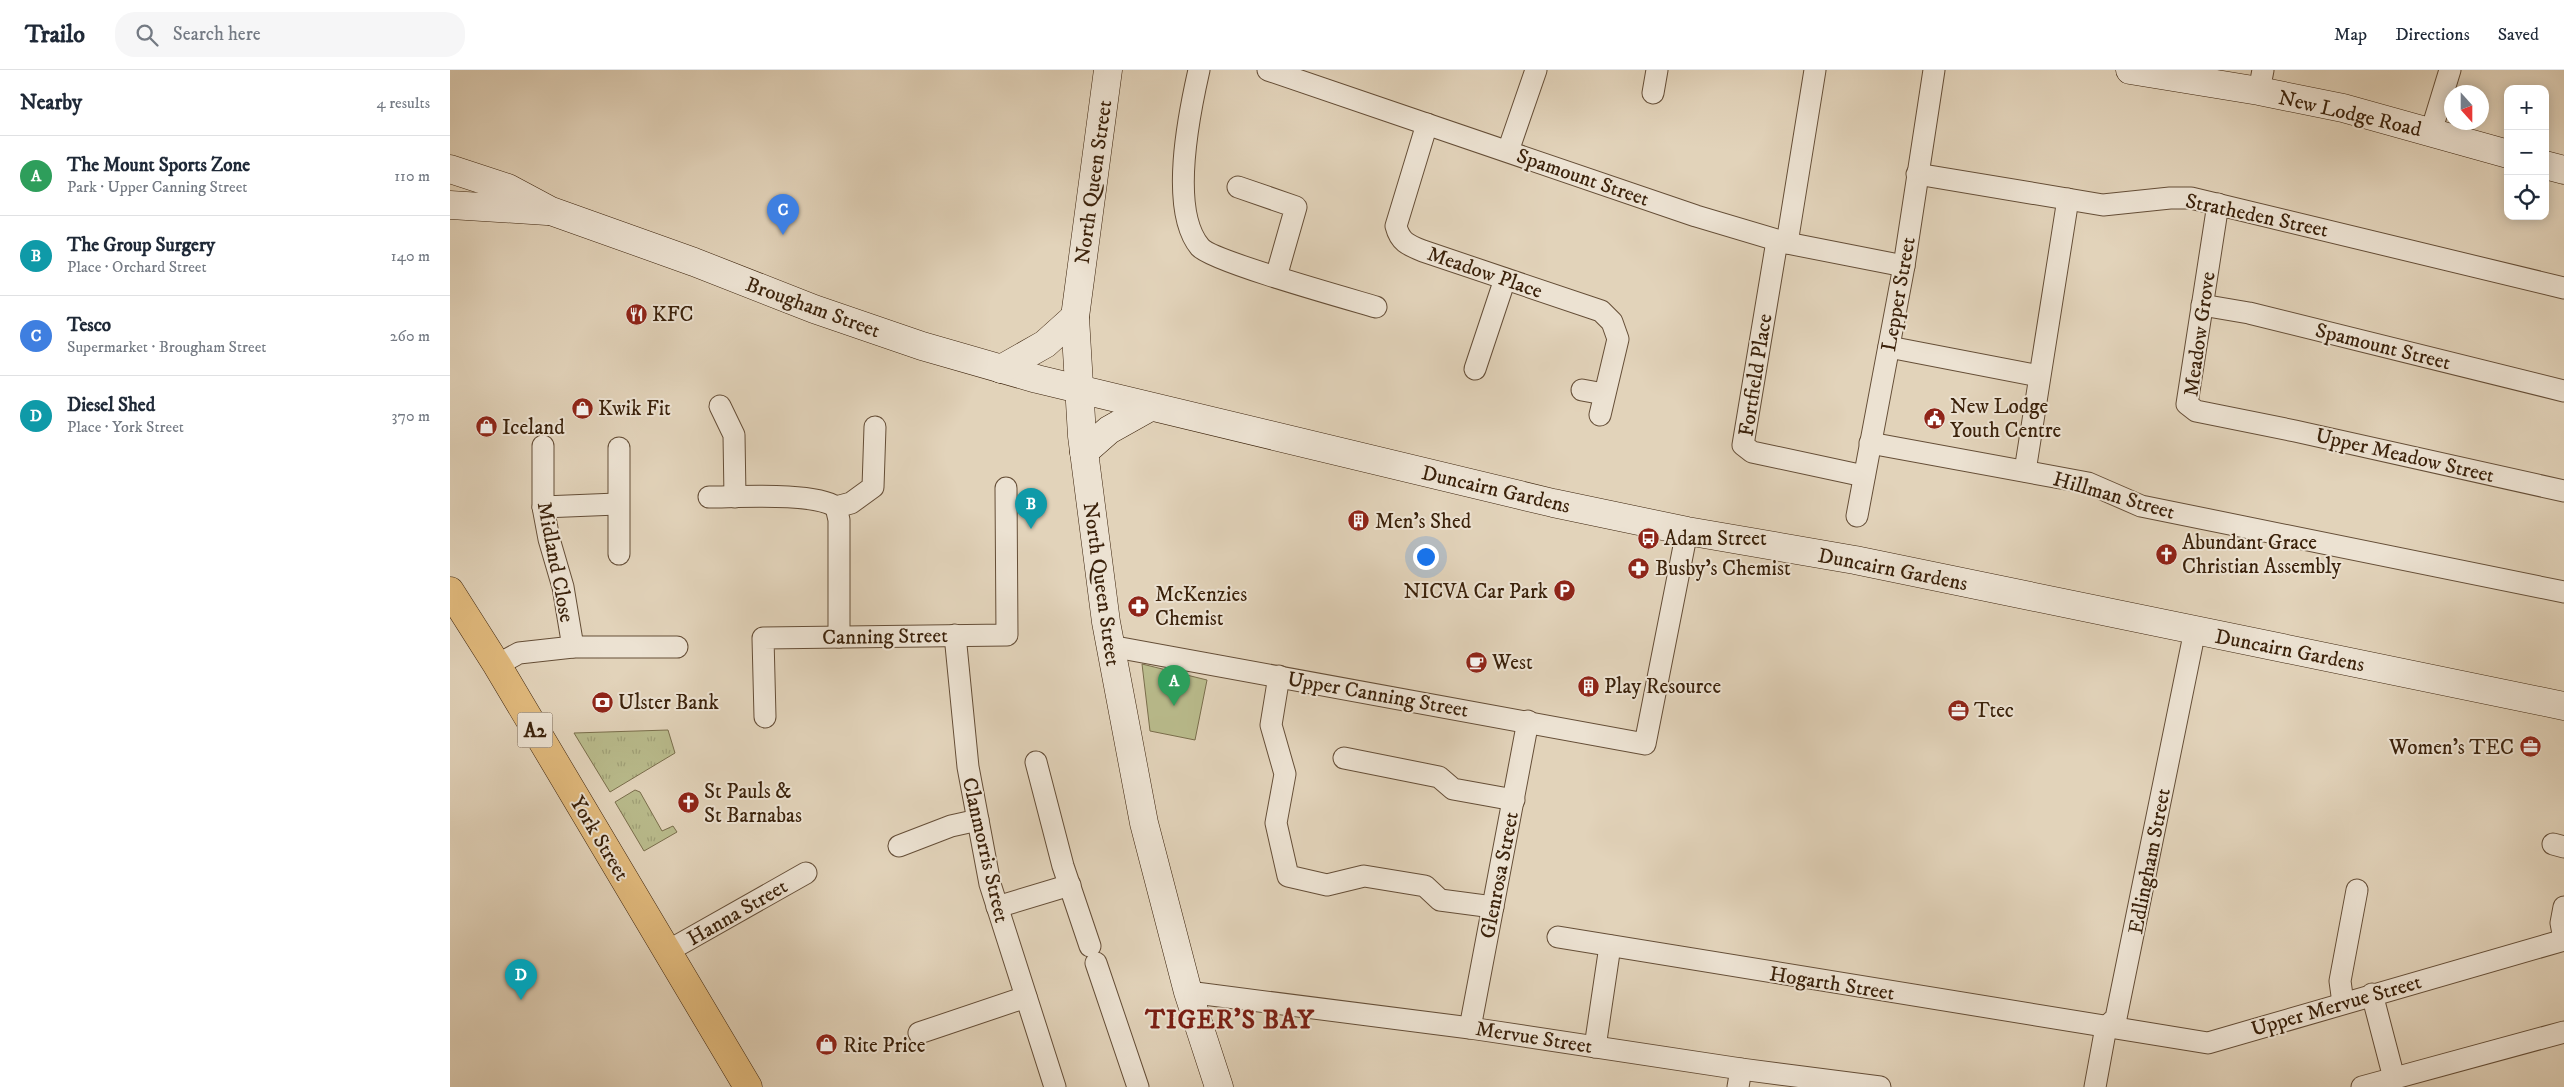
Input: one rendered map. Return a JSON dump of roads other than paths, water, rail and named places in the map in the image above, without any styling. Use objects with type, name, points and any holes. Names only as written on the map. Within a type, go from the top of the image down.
[{"type":"main road","name":"York Street","points":[[450,591],[497,666],[748,1087]]},
{"type":"street","name":"North Queen Street","points":[[1108,70],[1075,316],[1078,389],[1084,452],[1110,646],[1144,823],[1188,992],[1219,1087]]},
{"type":"street","points":[[1199,70],[1192,100],[1185,169],[1185,204],[1190,231],[1201,249],[1276,277],[1376,307]]},
{"type":"street","name":"Spamount Street","points":[[1268,70],[1310,76],[1427,124],[1696,216],[1782,242],[1904,266]]},
{"type":"street","points":[[1508,152],[1536,70]]},
{"type":"street","points":[[1653,94],[1657,70]]},
{"type":"street","points":[[1782,242],[1815,70]]},
{"type":"street","name":"Lepper Street","points":[[1857,516],[1904,266],[1934,70]]},
{"type":"street","name":"New Lodge Road","points":[[2130,70],[2261,81],[2343,108],[2504,153]]},
{"type":"street","points":[[2431,132],[2450,70]]},
{"type":"street","name":"Meadow Place","points":[[1427,124],[1396,226],[1398,236],[1405,244],[1601,311],[1612,322],[1618,338],[1602,404],[1582,390]]},
{"type":"street","points":[[2549,166],[2564,170]]},
{"type":"street","name":"Brougham Street","points":[[450,169],[508,188],[551,212],[694,262],[814,309],[922,346],[1078,389]]},
{"type":"street","name":"Stratheden Street","points":[[1917,174],[2103,205],[2170,198],[2191,198],[2564,288]]},
{"type":"street","points":[[1238,187],[1296,206],[1276,277]]},
{"type":"street","points":[[450,190],[487,198],[506,210]]},
{"type":"street","points":[[2025,471],[2068,200]]},
{"type":"street","name":"Meadow Grove","points":[[2218,204],[2187,404],[2196,412],[2246,423]]},
{"type":"street","name":"Brougham Street","points":[[450,205],[551,212]]},
{"type":"street","name":"Fortfield Place","points":[[1782,242],[1743,445],[1752,452],[1864,476]]},
{"type":"street","points":[[1475,369],[1505,279]]},
{"type":"street","name":"Spamount Street","points":[[2202,305],[2249,313],[2564,391]]},
{"type":"street","points":[[1001,369],[1045,344],[1075,316]]},
{"type":"street","points":[[1889,347],[2040,376]]},
{"type":"street","name":"Duncairn Gardens","points":[[1078,389],[1553,503],[1687,531],[1855,560],[2564,706]]},
{"type":"street","points":[[720,406],[734,435],[735,497]]},
{"type":"street","points":[[1084,452],[1109,430],[1150,407]]},
{"type":"street","name":"Upper Meadow Street","points":[[2246,423],[2304,433],[2564,491]]},
{"type":"street","points":[[836,507],[851,503],[873,487],[875,427]]},
{"type":"street","name":"Hillman Street","points":[[1870,443],[2088,483],[2141,506],[2564,592]]},
{"type":"street","name":"Midland Close","points":[[543,446],[542,508],[563,587],[573,647]]},
{"type":"street","points":[[619,448],[617,504],[619,554]]},
{"type":"street","name":"Canning Street","points":[[765,717],[763,638],[1008,635],[1006,488]]},
{"type":"street","points":[[709,497],[802,498],[827,501],[836,507],[839,520],[839,637]]},
{"type":"street","points":[[542,508],[617,504]]},
{"type":"street","name":"Upper Canning Street","points":[[1110,646],[1645,744],[1687,531]]},
{"type":"street","name":"Edlingham Street","points":[[2095,1087],[2106,1027],[2116,1018],[2195,630]]},
{"type":"street","name":"Clanmorris Street","points":[[955,636],[968,768],[990,884],[1055,1087]]},
{"type":"street","points":[[497,666],[519,653],[573,647],[677,647]]},
{"type":"street","points":[[1279,676],[1271,725],[1285,774],[1276,823],[1288,876],[1327,885],[1364,876],[1425,886],[1440,900],[1493,907]]},
{"type":"street","name":"Glenrosa Street","points":[[1470,1028],[1528,722]]},
{"type":"street","points":[[1344,758],[1439,776],[1453,789],[1514,800]]},
{"type":"street","points":[[1036,762],[1070,885],[1138,1087]]},
{"type":"street","points":[[899,846],[951,826],[978,820]]},
{"type":"street","name":"Hanna Street","points":[[668,951],[806,873]]},
{"type":"street","points":[[997,907],[1070,885]]},
{"type":"street","points":[[2343,1003],[2340,982],[2357,890]]},
{"type":"street","points":[[2564,907],[2562,923],[2564,939]]},
{"type":"street","name":"Hogarth Street","points":[[1558,938],[2106,1027]]},
{"type":"street","name":"Upper Mervue Street","points":[[2106,1027],[2208,1043],[2564,939]]},
{"type":"street","points":[[1596,1047],[1610,946]]},
{"type":"street","name":"Mervue Street","points":[[1188,992],[1470,1028],[1596,1047],[1739,1078],[1880,1087]]},
{"type":"street","points":[[2372,994],[2394,1078]]},
{"type":"street","points":[[919,1033],[1026,997]]},
{"type":"street","points":[[2362,1087],[2564,1032]]},
{"type":"place","name":"Tesco","points":[[783,235]]},
{"type":"place","name":"KFC","points":[[636,314]]},
{"type":"place","name":"Kwik Fit","points":[[582,408]]},
{"type":"place","name":"New Lodge Youth Centre","points":[[1934,418]]},
{"type":"place","name":"Iceland","points":[[486,427]]},
{"type":"place","name":"Men's Shed","points":[[1359,521]]},
{"type":"place","name":"The Group Surgery","points":[[1031,529]]},
{"type":"place","name":"Adam Street","points":[[1648,538]]},
{"type":"place","name":"Abundant Grace Christian Assembly","points":[[2166,554]]},
{"type":"place","name":"Busby's Chemist","points":[[1639,568]]},
{"type":"place","name":"NICVA Car Park","points":[[1564,591]]},
{"type":"place","name":"McKenzies Chemist","points":[[1139,606]]},
{"type":"place","name":"West","points":[[1476,662]]},
{"type":"place","name":"Play Resource","points":[[1588,686]]},
{"type":"place","name":"Ulster Bank","points":[[602,702]]},
{"type":"place","name":"The Mount Sports Zone","points":[[1174,706]]},
{"type":"place","name":"Ttec","points":[[1958,710]]},
{"type":"place","name":"Women's TEC","points":[[2530,747]]},
{"type":"place","name":"St Pauls & St Barnabas","points":[[688,803]]},
{"type":"place","name":"Diesel Shed","points":[[521,1000]]},
{"type":"place","name":"Rite Price","points":[[827,1045]]},
{"type":"district","name":"TIGER'S BAY","points":[[1230,1019]]}]
